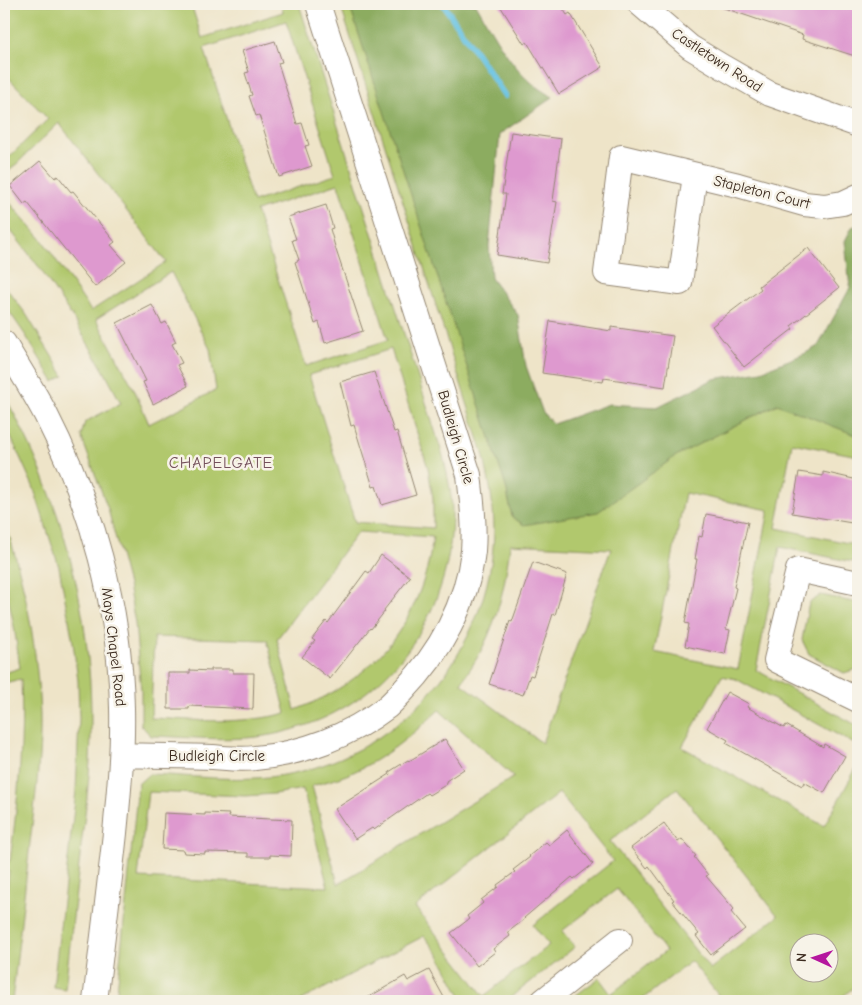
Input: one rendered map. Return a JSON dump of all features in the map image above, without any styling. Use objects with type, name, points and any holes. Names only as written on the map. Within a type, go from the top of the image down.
[{"type":"street","name":"Budleigh Circle","points":[[122,755],[254,758],[292,752],[333,739],[362,724],[389,706],[417,676],[440,643],[457,612],[467,583],[473,551],[474,516],[469,475],[318,4]]},
{"type":"street","name":"Castletown Road","points":[[640,4],[690,47],[770,94],[858,125]]},
{"type":"street","name":"Stapleton Court","points":[[695,175],[680,283],[606,272],[621,158],[695,175],[738,185],[804,204],[824,206],[843,204],[858,196]]},
{"type":"street","name":"Mays Chapel Road","points":[[4,343],[30,384],[46,416],[69,465],[90,520],[105,575],[119,660],[122,755],[95,1001]]},
{"type":"street","points":[[858,583],[798,570],[776,660],[858,700]]},
{"type":"street","points":[[544,1001],[620,940]]},
{"type":"green space","points":[[4,4],[191,4],[202,38],[283,12],[281,4],[299,4],[443,456],[452,512],[449,551],[440,588],[425,622],[405,653],[380,680],[351,703],[317,721],[280,733],[232,739],[151,736],[141,725],[141,691],[135,623],[128,585],[108,509],[81,436],[85,422],[121,403],[73,318],[39,267],[4,222],[4,196],[43,241],[91,311],[166,262],[59,123],[4,176],[4,162],[48,119],[4,73]],"holes":[[[286,21],[335,175],[253,202],[204,48]],[[338,184],[388,340],[306,366],[256,211]],[[171,272],[210,349],[216,390],[149,424],[134,389],[96,319]],[[391,349],[428,468],[433,498],[433,528],[355,522],[309,375]],[[358,532],[433,537],[427,568],[418,596],[390,644],[348,682],[323,697],[295,710],[277,639]],[[154,637],[267,640],[286,713],[253,719],[151,718]]]},
{"type":"green space","points":[[340,4],[369,4],[537,522],[817,385],[858,335],[858,456],[792,443],[776,528],[858,545],[858,563],[780,547],[756,670],[858,726],[858,746],[736,679],[722,676],[682,747],[824,826],[858,765],[858,986],[856,985],[838,1001],[723,1001],[691,961],[640,1001],[568,1001],[599,978],[611,994],[666,951],[617,889],[562,931],[575,947],[506,1001],[464,1001],[439,955],[424,936],[300,1001],[116,1001],[138,784],[149,774],[254,778],[289,774],[331,762],[369,743],[404,719],[433,689],[458,654],[477,616],[489,574],[494,531],[491,492],[483,453]],"holes":[[[685,493],[769,510],[738,669],[654,652]],[[510,544],[611,549],[542,743],[461,683],[477,658],[493,624],[501,598]],[[439,710],[514,777],[338,884],[312,786],[344,776],[374,761],[397,746]],[[677,788],[778,916],[710,969],[610,841]],[[303,789],[328,887],[138,878],[148,792],[245,796]],[[559,793],[613,861],[533,925],[549,945],[484,996],[415,907]]]},
{"type":"green space","points":[[349,4],[476,4],[499,44],[518,69],[528,80],[553,97],[500,134],[489,246],[491,278],[518,315],[526,366],[543,413],[553,424],[609,404],[657,407],[714,379],[761,371],[804,354],[818,346],[850,288],[845,241],[852,227],[858,225],[858,436],[777,404],[676,456],[598,512],[524,525],[512,517],[506,487]]},
{"type":"green space","points":[[4,285],[26,314],[64,376],[54,382],[4,304]]},
{"type":"green space","points":[[4,395],[42,473],[57,514],[70,556],[86,642],[90,685],[90,758],[65,989],[53,987],[76,791],[79,719],[78,681],[59,567],[33,486],[4,422]]},
{"type":"green space","points":[[4,519],[12,544],[29,616],[36,664],[40,715],[37,779],[12,1001],[4,1001],[4,920],[9,871],[4,870],[4,860],[10,861],[16,815],[20,770],[22,702],[21,679],[4,683],[4,673],[20,668],[4,577]]},
{"type":"green space","points":[[821,595],[858,603],[857,669],[844,673],[809,654],[802,640],[809,603]]},
{"type":"building","points":[[499,4],[560,4],[567,15],[570,13],[603,67],[559,94],[527,42],[524,44]]},
{"type":"building","points":[[722,4],[858,4],[858,57],[802,39],[803,35],[721,7]]},
{"type":"building","points":[[275,41],[282,62],[278,63],[297,124],[302,123],[309,145],[305,146],[312,166],[279,177],[259,115],[256,116],[249,96],[252,95],[245,73],[249,72],[242,51]]},
{"type":"building","points":[[511,132],[561,139],[553,201],[557,202],[547,263],[497,255],[506,194],[502,194]]},
{"type":"building","points":[[40,161],[55,178],[58,176],[71,192],[73,191],[115,242],[111,245],[126,262],[95,287],[27,202],[24,204],[10,186]]},
{"type":"building","points":[[326,205],[333,228],[330,229],[336,250],[363,331],[325,343],[319,322],[315,324],[295,262],[299,260],[292,240],[296,239],[288,217]]},
{"type":"building","points":[[808,248],[839,288],[791,326],[793,329],[744,367],[712,326],[761,289],[759,286]]},
{"type":"building","points":[[152,305],[162,324],[166,322],[176,342],[172,344],[182,363],[177,365],[188,386],[153,404],[143,382],[146,381],[117,323]]},
{"type":"building","points":[[550,321],[611,331],[611,327],[673,336],[665,387],[604,378],[603,382],[542,373]]},
{"type":"building","points":[[374,372],[394,432],[397,431],[416,495],[382,505],[376,486],[373,487],[354,425],[351,426],[340,382]]},
{"type":"building","points":[[799,472],[823,476],[823,472],[858,480],[858,524],[792,513]]},
{"type":"building","points":[[706,514],[748,522],[734,587],[736,588],[726,629],[730,630],[725,654],[685,646],[689,624],[685,623],[697,559],[695,559],[699,536],[702,537]]},
{"type":"building","points":[[381,555],[410,577],[330,679],[302,657],[315,641],[312,639],[326,621],[328,623],[366,571],[369,573]]},
{"type":"building","points":[[533,562],[567,574],[555,615],[553,614],[533,676],[530,675],[523,695],[489,684],[510,621],[512,622]]},
{"type":"building","points":[[211,669],[233,669],[233,673],[254,673],[253,709],[189,706],[189,709],[168,709],[168,673],[190,673],[190,670],[211,671]]},
{"type":"building","points":[[727,692],[749,704],[747,707],[784,728],[786,725],[823,747],[824,744],[845,756],[824,793],[804,782],[802,786],[726,743],[728,740],[707,728]]},
{"type":"building","points":[[445,739],[464,769],[446,781],[447,784],[429,795],[427,793],[374,830],[372,828],[355,839],[335,809],[390,774],[389,772]]},
{"type":"building","points":[[164,813],[229,814],[228,817],[292,820],[291,856],[248,857],[248,853],[205,852],[205,854],[162,849]]},
{"type":"building","points":[[664,823],[678,842],[682,839],[696,856],[694,857],[708,875],[706,876],[734,909],[731,912],[745,929],[711,955],[696,936],[699,934],[672,901],[674,900],[649,866],[647,868],[631,848]]},
{"type":"building","points":[[567,830],[593,864],[574,879],[572,877],[508,932],[510,936],[493,949],[495,952],[477,966],[451,933],[469,919],[467,916],[483,903],[481,900],[515,872],[513,870],[546,842],[549,845]]},
{"type":"building","points":[[429,970],[446,1001],[362,1001],[405,976],[408,981]]},
{"type":"waterway","points":[[443,4],[505,96]]},
{"type":"district","name":"CHAPELGATE","points":[[221,462]]}]
